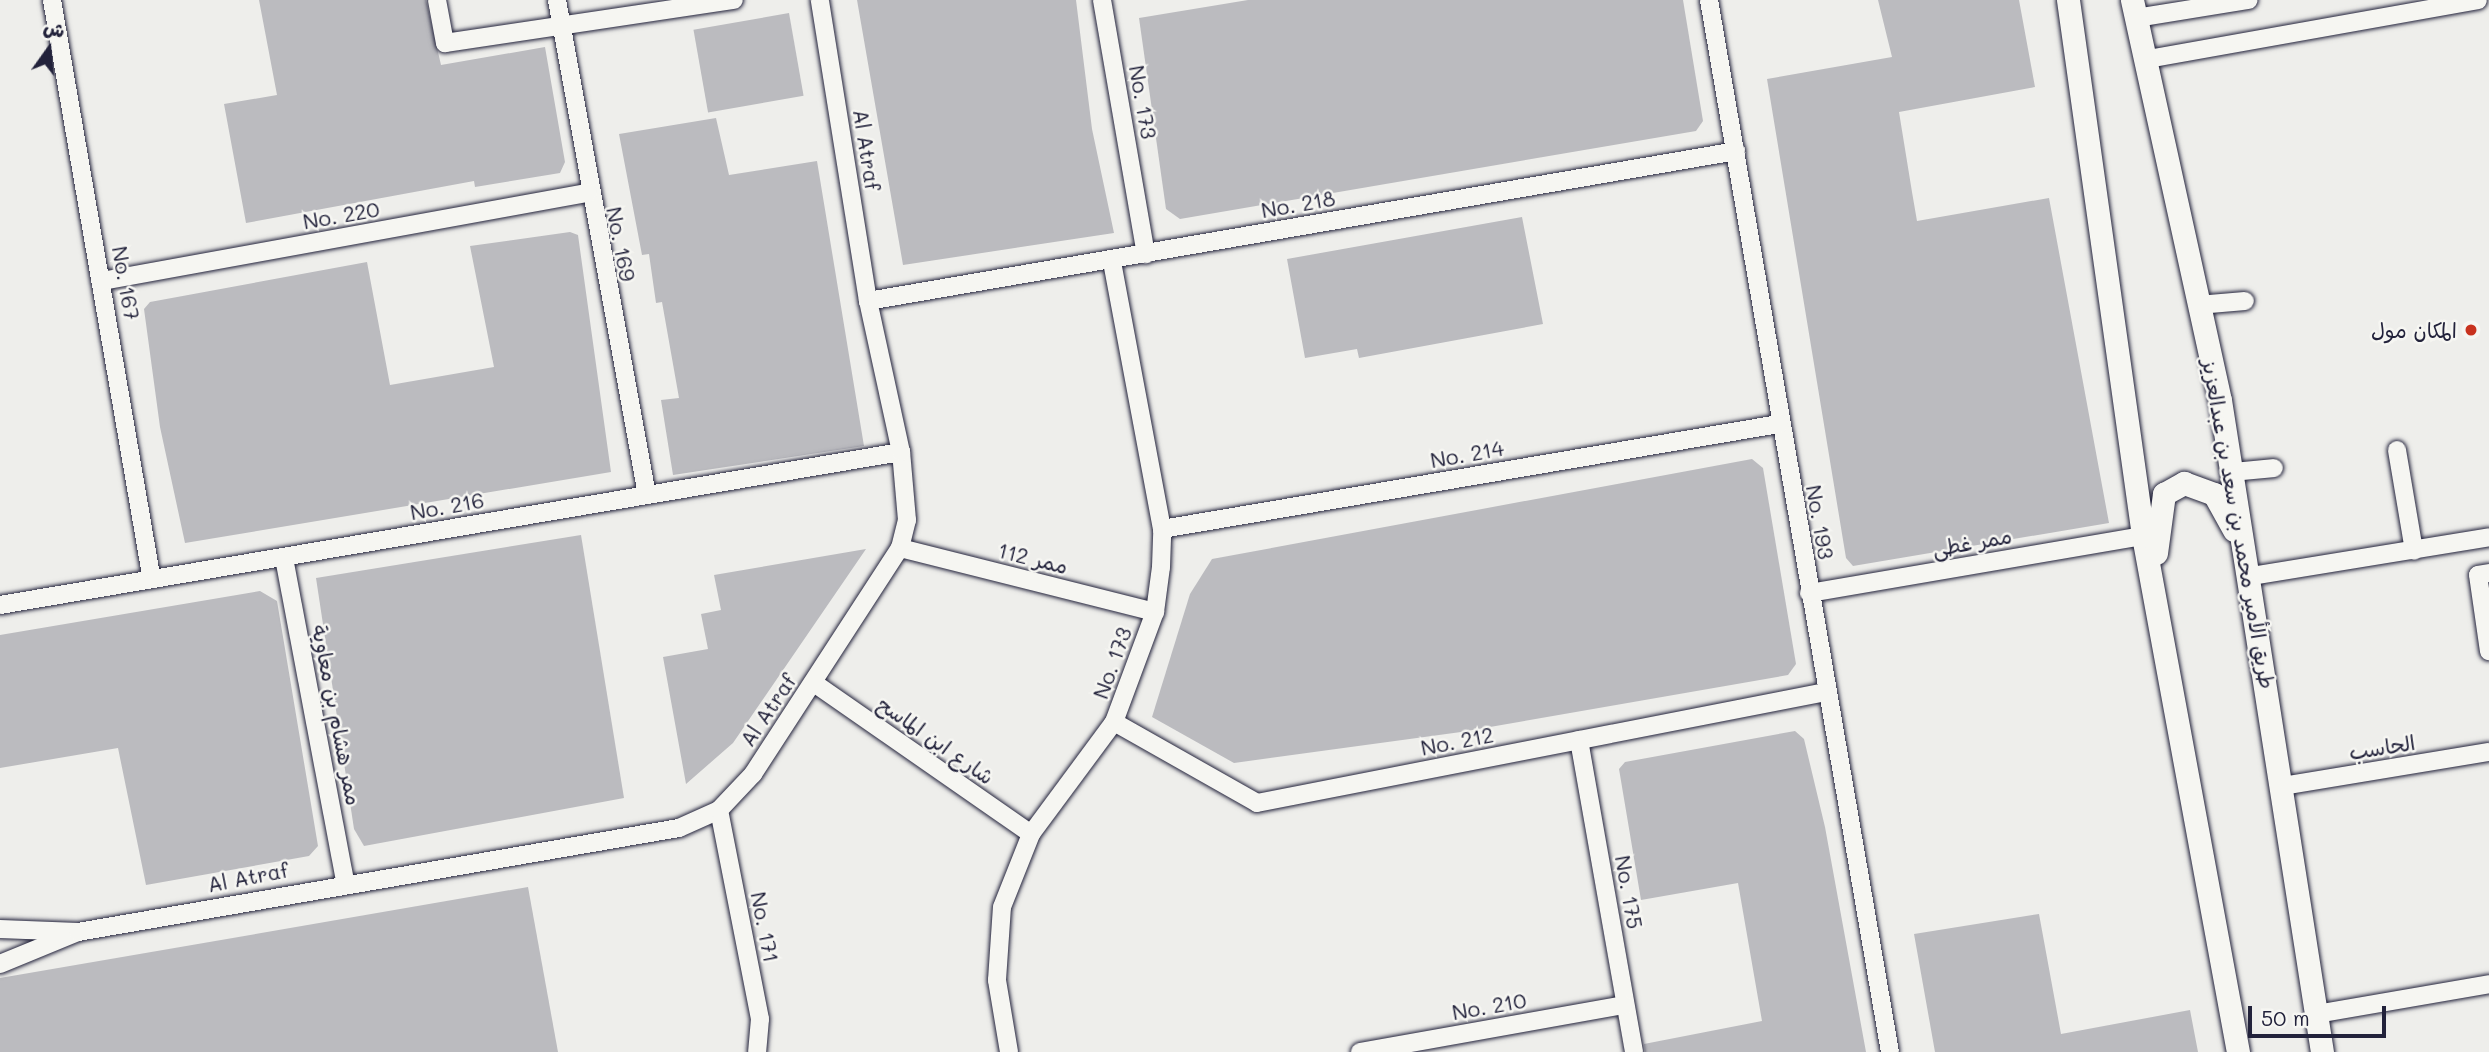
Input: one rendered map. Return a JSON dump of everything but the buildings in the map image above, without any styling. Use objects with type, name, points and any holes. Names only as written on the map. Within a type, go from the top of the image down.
[{"type":"main road","points":[[2068,0],[2143,536],[2238,1052]]},
{"type":"main road","name":"طريق الأمير محمد بن سعد بن عبدالعزيز","points":[[2134,9],[2148,59],[2250,569],[2322,1052]]},
{"type":"main road","points":[[2156,604],[2157,527],[2172,488],[2198,483],[2214,494],[2250,569]]},
{"type":"street","name":"No. 167","points":[[51,0],[151,575]]},
{"type":"street","points":[[437,0],[445,43],[734,0]]},
{"type":"street","name":"No. 169","points":[[557,0],[588,193],[647,495]]},
{"type":"street","name":"Al Atraf","points":[[0,964],[78,932],[345,881],[679,828],[719,810],[753,774],[900,548],[907,520],[901,452],[868,301],[820,0]]},
{"type":"street","name":"No. 173","points":[[1102,0],[1146,254]]},
{"type":"street","name":"No. 193","points":[[1709,0],[1779,424],[1890,1052]]},
{"type":"street","points":[[2134,9],[2249,0]]},
{"type":"street","points":[[2148,59],[2478,0]]},
{"type":"street","name":"No. 218","points":[[868,301],[1112,261],[1736,151]]},
{"type":"street","name":"No. 220","points":[[102,281],[588,193]]},
{"type":"street","name":"No. 173","points":[[1009,1052],[997,980],[1002,907],[1031,834],[1114,722],[1155,612],[1162,530],[1112,261]]},
{"type":"street","points":[[2198,305],[2245,301]]},
{"type":"street","name":"No. 214","points":[[1162,530],[1779,424]]},
{"type":"street","points":[[2397,450],[2414,551]]},
{"type":"street","name":"No. 216","points":[[0,605],[151,575],[284,558],[901,452]]},
{"type":"street","points":[[2232,472],[2274,468]]},
{"type":"street","name":"ممر غطى","points":[[1810,593],[2143,536]]},
{"type":"street","points":[[2250,569],[2414,551],[2489,537]]},
{"type":"street","name":"ممر 112","points":[[900,548],[1155,612]]},
{"type":"street","name":"ممر هشام بن معاوية","points":[[284,558],[345,881]]},
{"type":"street","points":[[2483,574],[2489,651]]},
{"type":"street","name":"شارع ابن الماسح","points":[[814,683],[1031,834]]},
{"type":"street","name":"No. 212","points":[[1114,722],[1257,803],[1826,692]]},
{"type":"street","name":"No. 175","points":[[1579,740],[1634,1052]]},
{"type":"street","name":"الحاسب","points":[[2283,786],[2489,752]]},
{"type":"street","name":"No. 171","points":[[719,810],[760,1019],[757,1052]]},
{"type":"street","name":"Al Atraf","points":[[0,929],[78,932]]},
{"type":"street","points":[[2316,1014],[2489,984]]},
{"type":"street","name":"No. 210","points":[[1360,1052],[1625,1005]]},
{"type":"place","name":"المكان مول","points":[[2471,330]]}]
